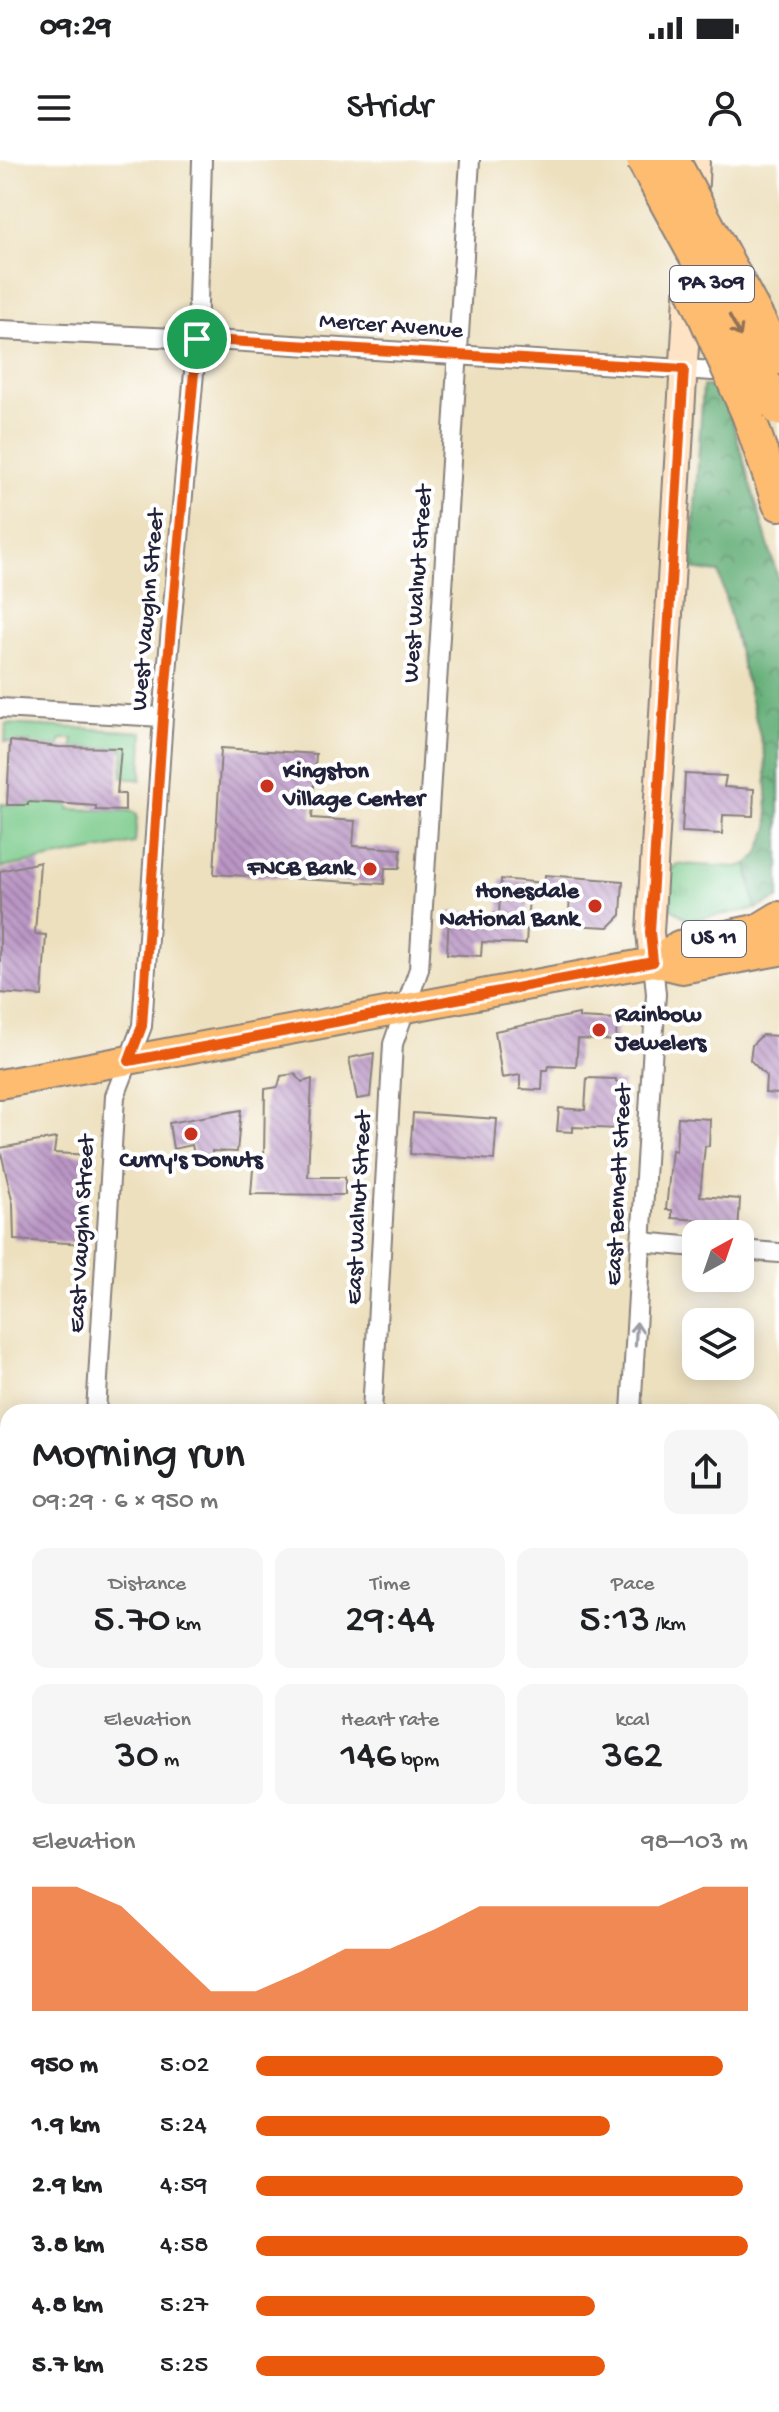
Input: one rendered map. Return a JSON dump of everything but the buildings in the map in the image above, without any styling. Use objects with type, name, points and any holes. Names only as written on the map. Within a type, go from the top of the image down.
[{"type":"highway","points":[[634,160],[763,411],[779,504]]},
{"type":"highway","name":"PA 309","points":[[643,160],[763,411]]},
{"type":"highway","points":[[676,160],[779,331]]},
{"type":"highway","name":"PA 309","points":[[676,160],[779,358]]},
{"type":"main road","name":"US 11","points":[[0,1084],[653,962],[679,945],[774,930]]},
{"type":"street","name":"West Vaughn Street","points":[[129,1061],[142,1026],[163,717],[197,339],[202,160]]},
{"type":"street","name":"West Walnut Street","points":[[406,1008],[419,969],[470,160]]},
{"type":"street","points":[[653,962],[650,932],[696,160]]},
{"type":"street","name":"Mercer Avenue","points":[[0,330],[779,375]]},
{"type":"street","points":[[0,708],[163,717]]},
{"type":"street","name":"East Bennett Street","points":[[631,1404],[656,994],[653,962]]},
{"type":"street","name":"East Walnut Street","points":[[372,1404],[393,1044],[406,1008]]},
{"type":"street","name":"East Vaughn Street","points":[[96,1404],[115,1096],[129,1061]]},
{"type":"street","points":[[641,1242],[682,1246]]},
{"type":"street","points":[[754,1251],[779,1253]]},
{"type":"green space","points":[[703,386],[722,386],[779,582],[779,898],[756,909],[747,864],[758,855],[769,827],[765,756],[719,573],[691,569]]},
{"type":"green space","points":[[6,724],[143,732],[141,780],[122,777],[124,751],[121,748],[73,748],[73,739],[61,739],[59,747],[5,742]]},
{"type":"green space","points":[[28,802],[69,804],[69,809],[132,811],[137,815],[135,843],[0,868],[1,804],[27,805]]},
{"type":"green space","points":[[677,864],[737,867],[747,864],[756,909],[688,920],[671,908],[670,871]]},
{"type":"place","name":"Kingston Village Center","points":[[267,786]]},
{"type":"place","name":"FNCB Bank","points":[[370,869]]},
{"type":"place","name":"Honesdale National Bank","points":[[595,906]]},
{"type":"place","name":"Rainbow Jewelers","points":[[599,1030]]},
{"type":"place","name":"Curry's Donuts","points":[[191,1134]]},
{"type":"route","points":[[197,339],[684,369],[650,932],[653,962],[129,1061],[142,1026],[163,717],[197,339]]}]
